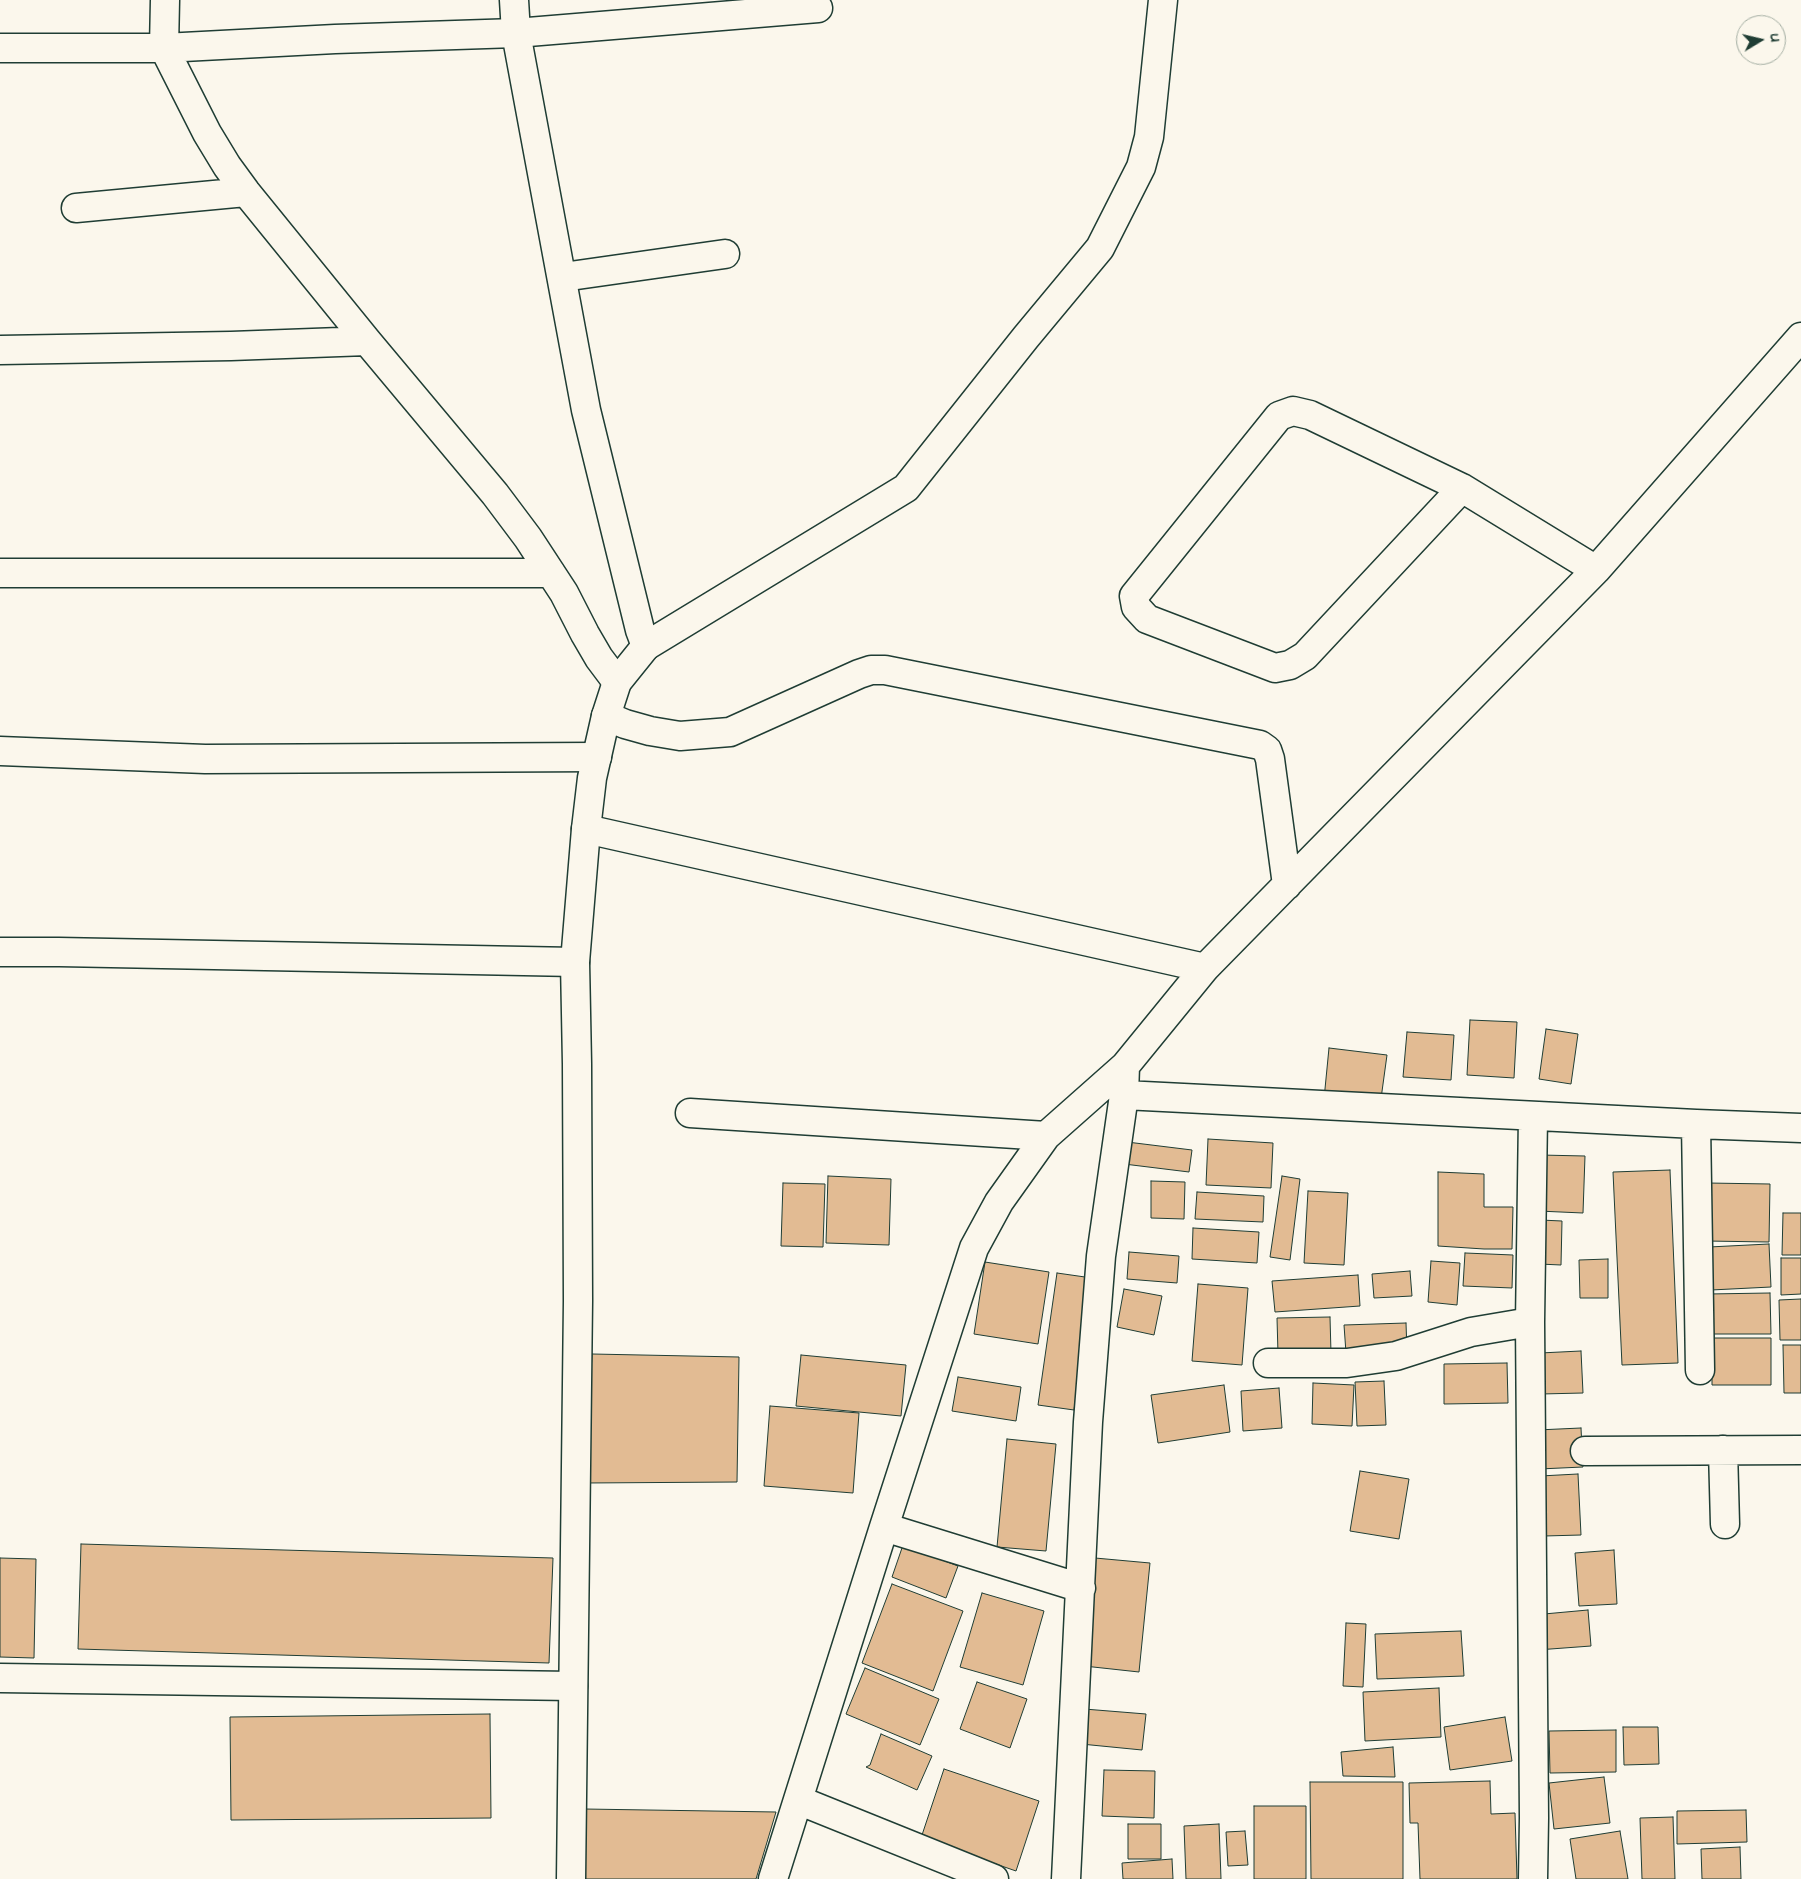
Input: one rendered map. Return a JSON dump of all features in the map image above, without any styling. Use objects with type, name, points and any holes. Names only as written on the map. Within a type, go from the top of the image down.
[{"type":"street","points":[[165,0],[164,48],[207,133],[246,192],[367,341],[496,494],[528,538],[564,593],[599,658],[617,682],[627,724]]},
{"type":"street","points":[[514,0],[516,33],[586,410],[640,630],[646,646]]},
{"type":"street","points":[[617,682],[646,646],[906,488],[1026,336],[1100,248],[1142,167],[1148,137],[1163,0]]},
{"type":"street","points":[[0,48],[164,48],[516,33],[818,8]]},
{"type":"street","points":[[76,208],[246,192]]},
{"type":"street","points":[[563,278],[725,254]]},
{"type":"street","points":[[773,1879],[974,1248],[999,1202],[1046,1136],[1125,1066],[1205,968],[1596,570],[1801,337]]},
{"type":"street","points":[[0,350],[231,346],[367,341]]},
{"type":"street","points":[[1462,488],[1305,656],[1290,666],[1275,668],[1147,619],[1136,607],[1134,596],[1146,581],[1279,416],[1293,411],[1310,415],[1462,488],[1596,570]]},
{"type":"street","points":[[0,573],[551,574]]},
{"type":"street","points":[[627,724],[680,736],[730,732],[859,674],[871,670],[885,670],[1260,744],[1267,750],[1270,759],[1286,885]]},
{"type":"street","points":[[571,1879],[578,1301],[575,962],[592,778],[597,756],[627,724]]},
{"type":"street","points":[[0,751],[205,759],[597,756]]},
{"type":"street","points":[[586,829],[1205,968]]},
{"type":"street","points":[[0,952],[575,962]]},
{"type":"street","points":[[1066,1879],[1088,1422],[1101,1256],[1124,1095],[1125,1066]]},
{"type":"street","points":[[1124,1095],[1801,1128]]},
{"type":"street","points":[[690,1113],[1046,1136]]},
{"type":"street","points":[[1533,1116],[1530,1322],[1533,1879]]},
{"type":"street","points":[[1696,1124],[1700,1370]]},
{"type":"street","points":[[1268,1363],[1346,1363],[1396,1356],[1471,1332],[1530,1322]]},
{"type":"street","points":[[1723,1450],[1725,1524]]},
{"type":"street","points":[[1585,1451],[1801,1450]]},
{"type":"street","points":[[884,1527],[1081,1588]]},
{"type":"street","points":[[0,1678],[573,1686]]},
{"type":"street","points":[[798,1800],[994,1879]]},
{"type":"building","points":[[1470,1020],[1517,1022],[1514,1078],[1467,1075]]},
{"type":"building","points":[[1546,1029],[1578,1034],[1571,1084],[1539,1079]]},
{"type":"building","points":[[1407,1032],[1454,1035],[1451,1080],[1403,1077]]},
{"type":"building","points":[[1329,1048],[1387,1055],[1380,1106],[1324,1099]]},
{"type":"building","points":[[1208,1139],[1273,1143],[1271,1188],[1206,1185]]},
{"type":"building","points":[[1127,1142],[1192,1150],[1189,1172],[1124,1164]]},
{"type":"building","points":[[1540,1155],[1585,1156],[1583,1213],[1538,1211]]},
{"type":"building","points":[[1670,1170],[1678,1363],[1622,1365],[1613,1172]]},
{"type":"building","points":[[1438,1172],[1484,1174],[1484,1207],[1513,1207],[1512,1249],[1438,1246]]},
{"type":"building","points":[[828,1176],[891,1179],[889,1245],[826,1243]]},
{"type":"building","points":[[1282,1176],[1300,1179],[1290,1260],[1270,1257]]},
{"type":"building","points":[[1151,1181],[1185,1182],[1184,1219],[1151,1218]]},
{"type":"building","points":[[783,1183],[825,1184],[823,1247],[781,1246]]},
{"type":"building","points":[[1707,1183],[1770,1184],[1769,1242],[1706,1241]]},
{"type":"building","points":[[1308,1191],[1348,1193],[1344,1265],[1304,1263]]},
{"type":"building","points":[[1197,1192],[1264,1196],[1263,1222],[1195,1219]]},
{"type":"building","points":[[1783,1213],[1801,1213],[1801,1255],[1782,1255]]},
{"type":"building","points":[[1540,1220],[1562,1221],[1561,1265],[1539,1264]]},
{"type":"building","points":[[1193,1228],[1259,1232],[1257,1263],[1192,1259]]},
{"type":"building","points":[[1769,1244],[1771,1287],[1711,1290],[1709,1247]]},
{"type":"building","points":[[1129,1252],[1179,1256],[1177,1283],[1127,1279]]},
{"type":"building","points":[[1465,1253],[1513,1255],[1512,1288],[1463,1286]]},
{"type":"building","points":[[1781,1258],[1801,1258],[1801,1294],[1781,1295]]},
{"type":"building","points":[[1608,1259],[1608,1298],[1580,1298],[1579,1260]]},
{"type":"building","points":[[1431,1261],[1460,1263],[1457,1305],[1428,1302]]},
{"type":"building","points":[[985,1262],[1049,1272],[1038,1344],[974,1334]]},
{"type":"building","points":[[1410,1271],[1412,1296],[1374,1298],[1372,1274]]},
{"type":"building","points":[[1057,1273],[1092,1278],[1074,1410],[1038,1405]]},
{"type":"building","points":[[1358,1275],[1360,1306],[1275,1312],[1272,1281]]},
{"type":"building","points":[[1198,1284],[1248,1288],[1242,1365],[1192,1361]]},
{"type":"building","points":[[1124,1289],[1162,1296],[1154,1335],[1117,1327]]},
{"type":"building","points":[[1770,1293],[1771,1334],[1709,1334],[1708,1294]]},
{"type":"building","points":[[1801,1299],[1801,1340],[1780,1340],[1779,1300]]},
{"type":"building","points":[[1330,1317],[1331,1353],[1278,1354],[1277,1318]]},
{"type":"building","points":[[1406,1323],[1407,1351],[1346,1353],[1344,1325]]},
{"type":"building","points":[[1712,1338],[1771,1338],[1771,1385],[1712,1385]]},
{"type":"building","points":[[1783,1345],[1801,1345],[1801,1393],[1784,1393]]},
{"type":"building","points":[[1581,1351],[1583,1393],[1541,1394],[1540,1353]]},
{"type":"building","points":[[592,1354],[739,1357],[737,1482],[585,1483]]},
{"type":"building","points":[[801,1355],[906,1365],[901,1416],[796,1406]]},
{"type":"building","points":[[1507,1363],[1508,1403],[1444,1404],[1444,1364]]},
{"type":"building","points":[[958,1377],[1021,1387],[1016,1421],[952,1411]]},
{"type":"building","points":[[1384,1381],[1386,1425],[1357,1426],[1355,1382]]},
{"type":"building","points":[[1313,1383],[1354,1385],[1352,1426],[1312,1424]]},
{"type":"building","points":[[1224,1385],[1230,1432],[1158,1443],[1151,1395]]},
{"type":"building","points":[[1279,1388],[1282,1428],[1243,1431],[1241,1391]]},
{"type":"building","points":[[770,1406],[859,1413],[853,1493],[764,1486]]},
{"type":"building","points":[[1581,1428],[1583,1467],[1539,1469],[1537,1430]]},
{"type":"building","points":[[1007,1439],[1056,1444],[1046,1551],[997,1547]]},
{"type":"building","points":[[1360,1471],[1409,1479],[1399,1539],[1350,1531]]},
{"type":"building","points":[[1578,1474],[1581,1535],[1544,1536],[1540,1476]]},
{"type":"building","points":[[81,1544],[553,1558],[549,1663],[78,1649]]},
{"type":"building","points":[[903,1545],[958,1566],[946,1598],[892,1577]]},
{"type":"building","points":[[1614,1550],[1617,1604],[1579,1606],[1575,1553]]},
{"type":"building","points":[[0,1558],[36,1559],[34,1658],[0,1657]]},
{"type":"building","points":[[1095,1558],[1150,1563],[1139,1672],[1084,1666]]},
{"type":"building","points":[[892,1584],[963,1611],[933,1691],[862,1663]]},
{"type":"building","points":[[982,1593],[1044,1611],[1023,1685],[960,1667]]},
{"type":"building","points":[[1588,1610],[1591,1646],[1537,1650],[1533,1615]]},
{"type":"building","points":[[1346,1623],[1366,1624],[1363,1687],[1343,1686]]},
{"type":"building","points":[[1461,1631],[1464,1676],[1377,1679],[1375,1634]]},
{"type":"building","points":[[865,1668],[939,1699],[920,1745],[846,1714]]},
{"type":"building","points":[[977,1682],[1027,1699],[1010,1748],[960,1729]]},
{"type":"building","points":[[1439,1688],[1441,1737],[1365,1741],[1363,1692]]},
{"type":"building","points":[[1084,1709],[1146,1714],[1142,1750],[1081,1744]]},
{"type":"building","points":[[490,1714],[491,1818],[231,1820],[230,1717]]},
{"type":"building","points":[[1505,1717],[1512,1761],[1450,1770],[1444,1727]]},
{"type":"building","points":[[1623,1727],[1658,1727],[1659,1764],[1624,1765]]},
{"type":"building","points":[[1616,1730],[1616,1772],[1550,1773],[1549,1731]]},
{"type":"building","points":[[881,1734],[932,1756],[917,1790],[866,1767],[870,1765]]},
{"type":"building","points":[[1393,1747],[1395,1777],[1343,1776],[1341,1752]]},
{"type":"building","points":[[944,1769],[1039,1801],[1016,1871],[921,1838]]},
{"type":"building","points":[[1104,1770],[1155,1771],[1154,1818],[1102,1816]]},
{"type":"building","points":[[1604,1777],[1610,1823],[1554,1829],[1549,1783]]},
{"type":"building","points":[[1490,1781],[1491,1814],[1515,1813],[1517,1879],[1420,1879],[1418,1823],[1410,1823],[1409,1783]]},
{"type":"building","points":[[1310,1782],[1403,1782],[1403,1879],[1311,1879]]},
{"type":"building","points":[[1254,1806],[1306,1806],[1306,1879],[1254,1879]]},
{"type":"building","points":[[584,1809],[776,1812],[756,1879],[583,1879]]},
{"type":"building","points":[[1746,1810],[1747,1842],[1677,1844],[1677,1811]]},
{"type":"building","points":[[1673,1817],[1675,1879],[1642,1879],[1640,1818]]},
{"type":"building","points":[[1128,1824],[1161,1824],[1161,1859],[1128,1859]]},
{"type":"building","points":[[1219,1824],[1221,1879],[1186,1879],[1184,1826]]},
{"type":"building","points":[[1245,1831],[1248,1865],[1228,1866],[1226,1832]]},
{"type":"building","points":[[1620,1831],[1628,1879],[1576,1879],[1570,1839]]},
{"type":"building","points":[[1740,1847],[1741,1879],[1702,1879],[1701,1849]]},
{"type":"building","points":[[1172,1859],[1173,1879],[1123,1879],[1122,1863]]}]
